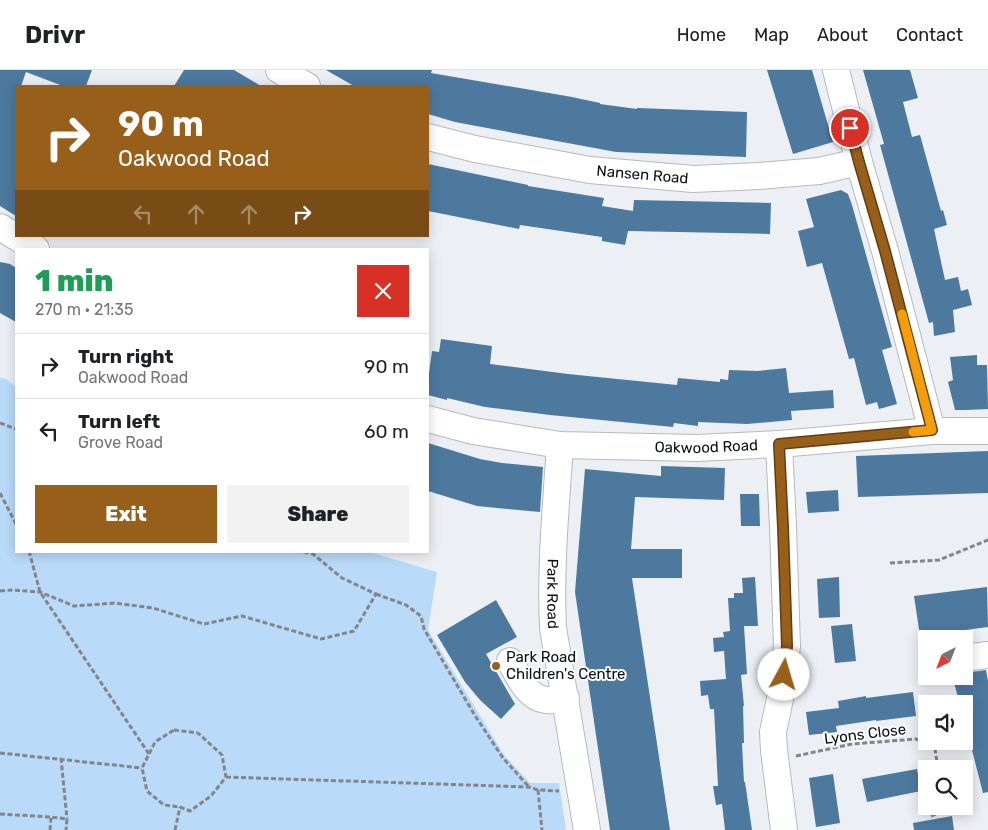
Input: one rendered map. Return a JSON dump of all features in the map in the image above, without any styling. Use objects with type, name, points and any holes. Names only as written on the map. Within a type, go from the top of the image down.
[{"type":"street","points":[[279,70],[305,85]]},
{"type":"street","points":[[836,70],[932,430]]},
{"type":"street","name":"Nansen Road","points":[[429,137],[475,149],[590,170],[692,179],[820,171],[859,162]]},
{"type":"street","points":[[0,227],[15,236]]},
{"type":"street","points":[[16,237],[34,248]]},
{"type":"street","name":"Oakwood Road","points":[[429,419],[473,431],[560,445],[697,448],[779,444],[932,430],[988,431]]},
{"type":"street","points":[[779,444],[787,646],[782,689],[773,732],[784,830]]},
{"type":"street","name":"Park Road","points":[[560,445],[552,601],[554,628],[587,830]]},
{"type":"street","points":[[973,657],[988,655]]},
{"type":"street","points":[[510,661],[523,684],[534,695],[546,700],[566,698]]},
{"type":"path","points":[[0,423],[15,428]]},
{"type":"path","points":[[0,493],[15,522]]},
{"type":"path","points":[[890,563],[939,560],[988,540]]},
{"type":"path","points":[[30,553],[40,592],[149,754]]},
{"type":"path","points":[[309,553],[313,554],[342,578],[406,606],[421,616],[424,629],[474,714],[503,758],[528,787]]},
{"type":"path","points":[[0,591],[40,592],[74,606],[115,603],[153,608],[204,624],[242,616],[321,639],[354,631],[376,594]]},
{"type":"path","points":[[174,730],[198,734],[222,755],[226,777],[211,796],[190,811],[180,807],[164,805],[146,791],[142,768],[149,754],[155,742],[174,730]]},
{"type":"path","name":"Lyons Close","points":[[776,760],[852,744],[916,739],[934,749],[936,760]]},
{"type":"path","points":[[0,752],[142,768]]},
{"type":"path","points":[[61,758],[67,819],[66,830]]},
{"type":"path","points":[[226,777],[528,787],[538,790],[580,792]]},
{"type":"path","points":[[538,790],[542,830]]},
{"type":"path","points":[[176,830],[180,807]]},
{"type":"path","points":[[0,814],[67,819]]},
{"type":"path","points":[[50,830],[51,817]]},
{"type":"shaded area","points":[[0,377],[15,386],[15,553],[373,553],[437,572],[428,630],[504,755],[530,783],[559,783],[566,830],[0,830]]},
{"type":"building","points":[[0,70],[92,70],[86,85],[60,85],[26,72],[21,85],[15,85],[15,215],[0,206]]},
{"type":"building","points":[[184,70],[234,70],[259,85],[175,85]]},
{"type":"building","points":[[326,70],[432,70],[431,73],[637,109],[747,112],[746,157],[616,152],[455,122],[429,114],[429,85],[352,85]]},
{"type":"building","points":[[767,70],[812,70],[833,142],[793,154]]},
{"type":"building","points":[[863,70],[910,70],[918,98],[903,102],[912,137],[920,135],[941,211],[943,210],[947,225],[934,229],[945,280],[958,277],[961,291],[968,289],[972,305],[953,310],[955,332],[934,336],[933,322],[929,323],[880,145],[884,144]]},
{"type":"building","points":[[429,164],[528,186],[604,198],[602,206],[633,211],[634,200],[771,203],[770,234],[628,231],[625,245],[602,241],[602,237],[520,225],[519,229],[429,211]]},
{"type":"building","points":[[841,190],[848,194],[852,205],[892,347],[882,350],[897,404],[879,409],[877,402],[866,405],[854,358],[849,359],[822,263],[807,267],[798,231],[814,227],[806,199]]},
{"type":"building","points":[[0,262],[15,267],[15,321],[0,313]]},
{"type":"building","points":[[441,339],[492,346],[490,364],[677,385],[678,378],[720,382],[720,379],[728,380],[729,370],[758,371],[786,368],[789,393],[833,390],[834,408],[791,411],[792,420],[747,424],[698,422],[698,426],[674,423],[673,427],[485,407],[429,395],[429,373],[432,351],[439,352]]},
{"type":"building","points":[[977,355],[977,365],[987,365],[988,409],[955,410],[948,382],[953,380],[950,357]]},
{"type":"building","points":[[429,443],[480,459],[543,467],[540,512],[477,506],[429,491]]},
{"type":"building","points":[[988,451],[988,493],[858,497],[856,456]]},
{"type":"building","points":[[661,466],[725,468],[724,500],[635,497],[631,549],[682,549],[682,578],[632,578],[670,830],[610,830],[575,592],[585,469],[661,476]]},
{"type":"building","points":[[838,490],[839,511],[808,513],[806,492]]},
{"type":"building","points":[[740,494],[759,494],[760,526],[741,526]]},
{"type":"building","points":[[755,577],[758,626],[744,626],[747,674],[741,675],[744,706],[744,743],[742,743],[744,782],[752,830],[725,830],[722,804],[716,805],[713,786],[718,786],[714,709],[710,709],[708,695],[701,696],[700,681],[726,679],[724,651],[714,652],[713,638],[724,637],[723,632],[730,631],[728,598],[734,598],[734,593],[743,593],[742,578]]},
{"type":"building","points":[[839,577],[840,617],[819,618],[817,579]]},
{"type":"building","points":[[987,587],[988,627],[965,630],[919,630],[914,596]]},
{"type":"building","points":[[496,600],[517,637],[486,654],[515,704],[501,719],[480,700],[465,682],[437,635]]},
{"type":"building","points":[[852,624],[856,661],[835,663],[831,626]]},
{"type":"building","points":[[986,670],[988,681],[988,792],[983,793],[972,750],[973,695],[957,695],[955,685],[973,685],[973,672]]},
{"type":"building","points":[[913,692],[916,716],[836,726],[837,732],[809,735],[806,712],[839,708],[838,701],[866,696],[866,698]]},
{"type":"building","points":[[917,769],[918,792],[867,802],[862,779]]},
{"type":"building","points":[[833,774],[840,823],[816,827],[809,778]]},
{"type":"building","points":[[952,816],[954,830],[914,830],[913,823]]},
{"type":"slow traffic","points":[[902,314],[932,430],[913,432]]},
{"type":"place","name":"Park Road Children's Centre","points":[[496,666]]},
{"type":"route","points":[[784,675],[787,646],[779,444],[932,430],[885,251],[850,128]]}]
